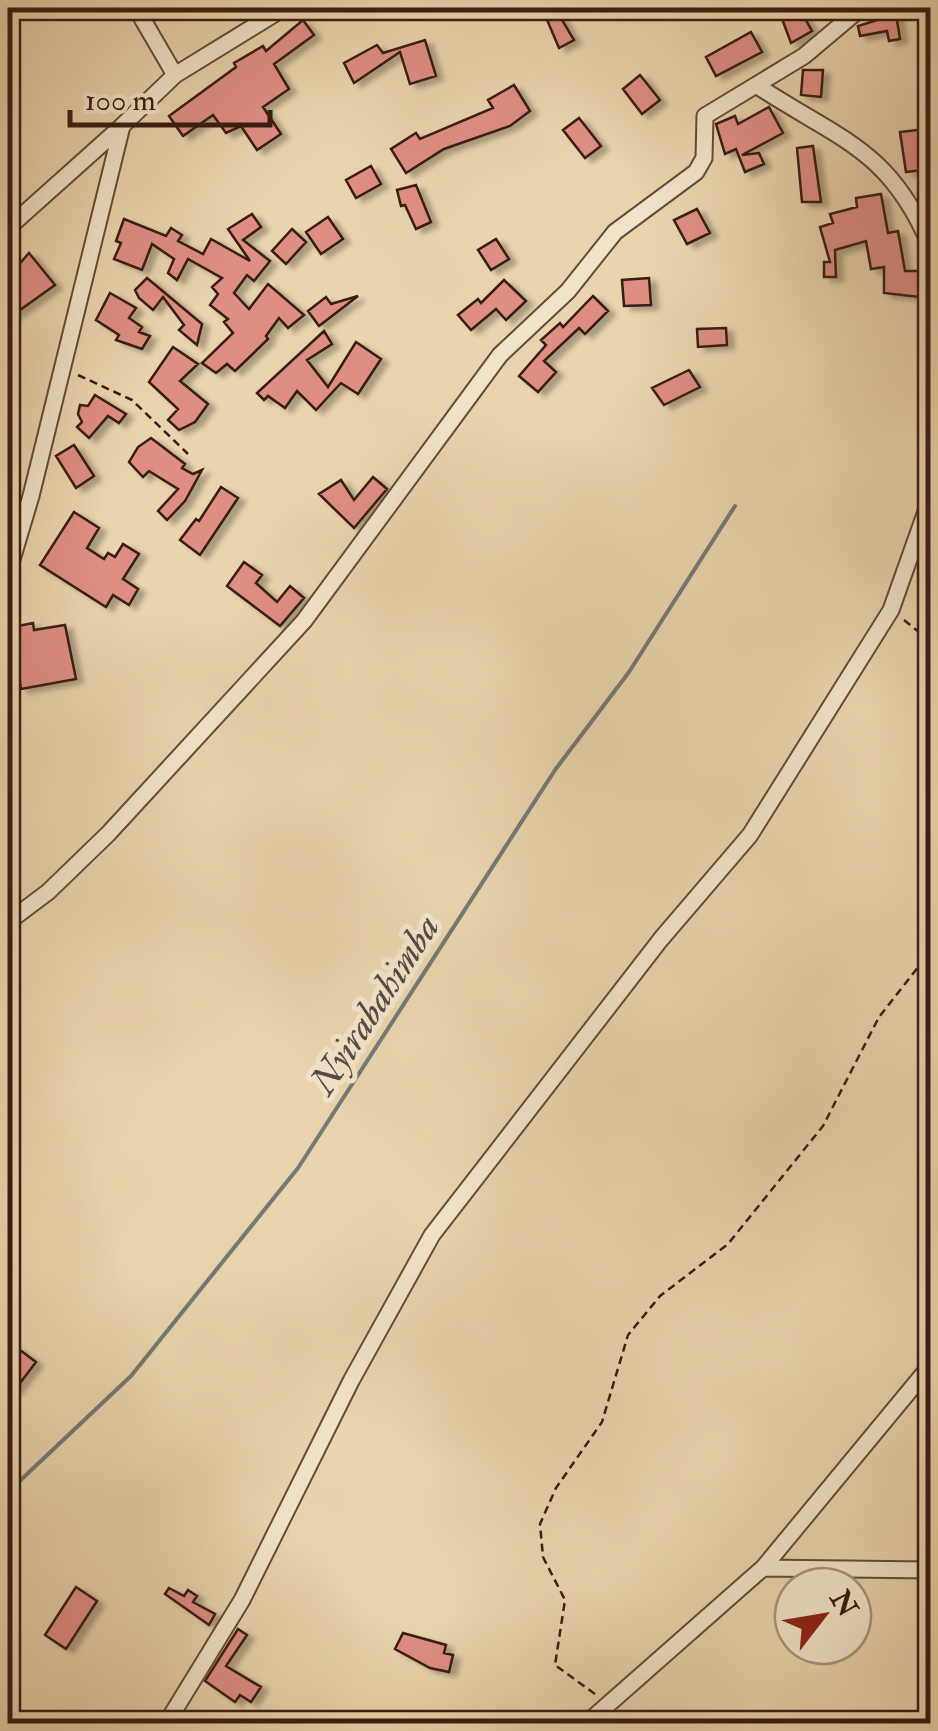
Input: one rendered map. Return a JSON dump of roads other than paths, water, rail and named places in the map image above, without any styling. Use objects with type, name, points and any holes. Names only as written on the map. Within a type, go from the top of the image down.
[{"type":"street","points":[[136,8],[175,75]]},
{"type":"street","points":[[8,228],[175,75],[284,8]]},
{"type":"street","points":[[8,922],[48,892],[108,834],[304,621],[500,355],[568,291],[615,232],[702,164],[704,116],[759,87],[861,8]]},
{"type":"street","points":[[759,87],[884,166],[912,206],[930,245]]},
{"type":"street","points":[[8,573],[122,126]]},
{"type":"street","points":[[166,1724],[242,1600],[351,1381],[432,1235],[660,939],[750,835],[892,610],[930,500]]},
{"type":"street","points":[[586,1724],[763,1568],[930,1366]]},
{"type":"street","points":[[763,1568],[930,1570]]},
{"type":"waterway","name":"Nyirabahimba","points":[[8,1492],[131,1376],[298,1168],[555,770],[629,672],[735,506]]}]
